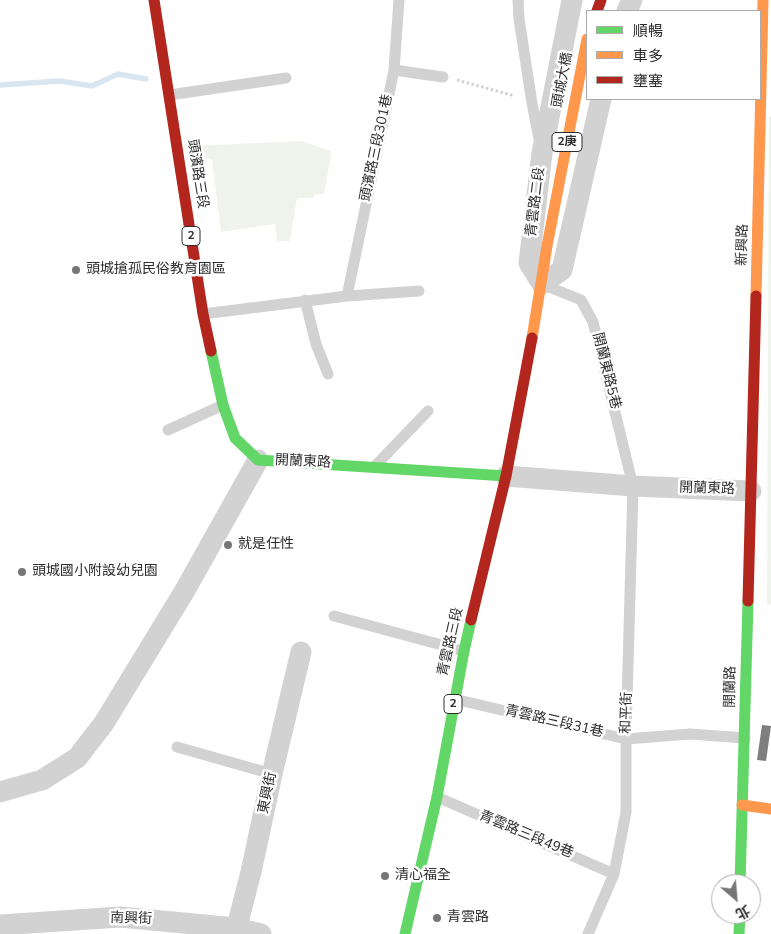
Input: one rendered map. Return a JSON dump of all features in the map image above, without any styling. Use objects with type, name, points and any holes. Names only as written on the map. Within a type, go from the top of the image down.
[{"type":"main road","name":"頭濱路三段","points":[[154,0],[203,314],[223,405],[235,438],[258,460]]},
{"type":"main road","name":"新興路","points":[[751,491],[765,203],[763,0]]},
{"type":"main road","name":"頭城大橋","points":[[547,246],[586,44]]},
{"type":"main road","name":"青雲路二段","points":[[506,476],[542,284],[547,246]]},
{"type":"main road","name":"開蘭東路","points":[[258,460],[375,466],[506,476]]},
{"type":"main road","name":"青雲路三段","points":[[405,934],[437,797],[464,651],[506,476]]},
{"type":"main road","name":"開蘭路","points":[[740,874],[751,491]]},
{"type":"main road","points":[[742,805],[771,810]]},
{"type":"street","name":"青雲路二段","points":[[542,284],[529,263],[542,153],[572,0]]},
{"type":"street","points":[[542,284],[562,270],[601,100]]},
{"type":"street","name":"開蘭東路","points":[[0,792],[42,780],[77,758],[104,723],[184,592],[258,460]]},
{"type":"street","name":"開蘭東路","points":[[506,476],[634,486],[751,491]]},
{"type":"street","name":"東興街","points":[[235,931],[251,872],[301,652]]},
{"type":"street","name":"南興街","points":[[0,925],[120,917],[261,934]]},
{"type":"lane","name":"頭濱路三段301巷","points":[[347,296],[394,70],[398,0]]},
{"type":"lane","points":[[518,0],[519,19],[532,103],[542,153]]},
{"type":"lane","points":[[394,70],[443,77]]},
{"type":"lane","points":[[169,95],[286,78]]},
{"type":"lane","name":"開蘭東路5巷","points":[[542,284],[581,300],[593,322],[634,486]]},
{"type":"lane","points":[[203,314],[305,300],[419,291]]},
{"type":"lane","points":[[305,300],[316,344],[328,374]]},
{"type":"lane","points":[[168,430],[223,405]]},
{"type":"lane","points":[[375,466],[428,411]]},
{"type":"lane","name":"和平街","points":[[588,934],[614,874],[626,812],[626,738],[634,486]]},
{"type":"lane","points":[[334,616],[464,651]]},
{"type":"lane","name":"青雲路三段31巷","points":[[454,698],[626,738],[690,734],[745,738]]},
{"type":"lane","points":[[177,747],[272,774]]},
{"type":"lane","name":"青雲路三段49巷","points":[[437,797],[614,874]]},
{"type":"path","points":[[443,77],[514,95],[520,102]]},
{"type":"shaded area","points":[[771,116],[771,605],[767,604],[769,117]]},
{"type":"shaded area","points":[[301,141],[331,151],[330,161],[324,194],[315,194],[313,198],[297,198],[290,241],[277,241],[275,224],[221,232],[212,160],[197,155],[193,146]]},
{"type":"building","points":[[762,725],[771,726],[766,761],[757,760]]},
{"type":"waterway","points":[[0,85],[60,81],[92,86],[118,74],[146,79]]},
{"type":"traffic: fast","points":[[211,351],[223,405],[235,438],[258,460],[506,476]]},
{"type":"traffic: fast","points":[[740,874],[748,601]]},
{"type":"traffic: fast","points":[[405,934],[437,797],[471,620]]},
{"type":"traffic: fast","points":[[739,934],[740,924]]},
{"type":"traffic: slow","points":[[761,85],[763,0]]},
{"type":"traffic: slow","points":[[532,338],[547,246],[586,44]]},
{"type":"traffic: slow","points":[[756,296],[761,100]]},
{"type":"traffic: slow","points":[[742,805],[771,809]]},
{"type":"traffic: jam","points":[[154,0],[203,314],[211,351]]},
{"type":"traffic: jam","points":[[597,10],[601,0]]},
{"type":"traffic: jam","points":[[748,601],[756,296]]},
{"type":"traffic: jam","points":[[471,620],[506,476],[532,338]]},
{"type":"place","name":"頭城搶孤民俗教育園區","points":[[76,270]]},
{"type":"place","name":"就是任性","points":[[228,545]]},
{"type":"place","name":"頭城國小附設幼兒園","points":[[22,572]]},
{"type":"place","name":"清心福全","points":[[385,876]]},
{"type":"place","name":"青雲路","points":[[437,918]]}]
